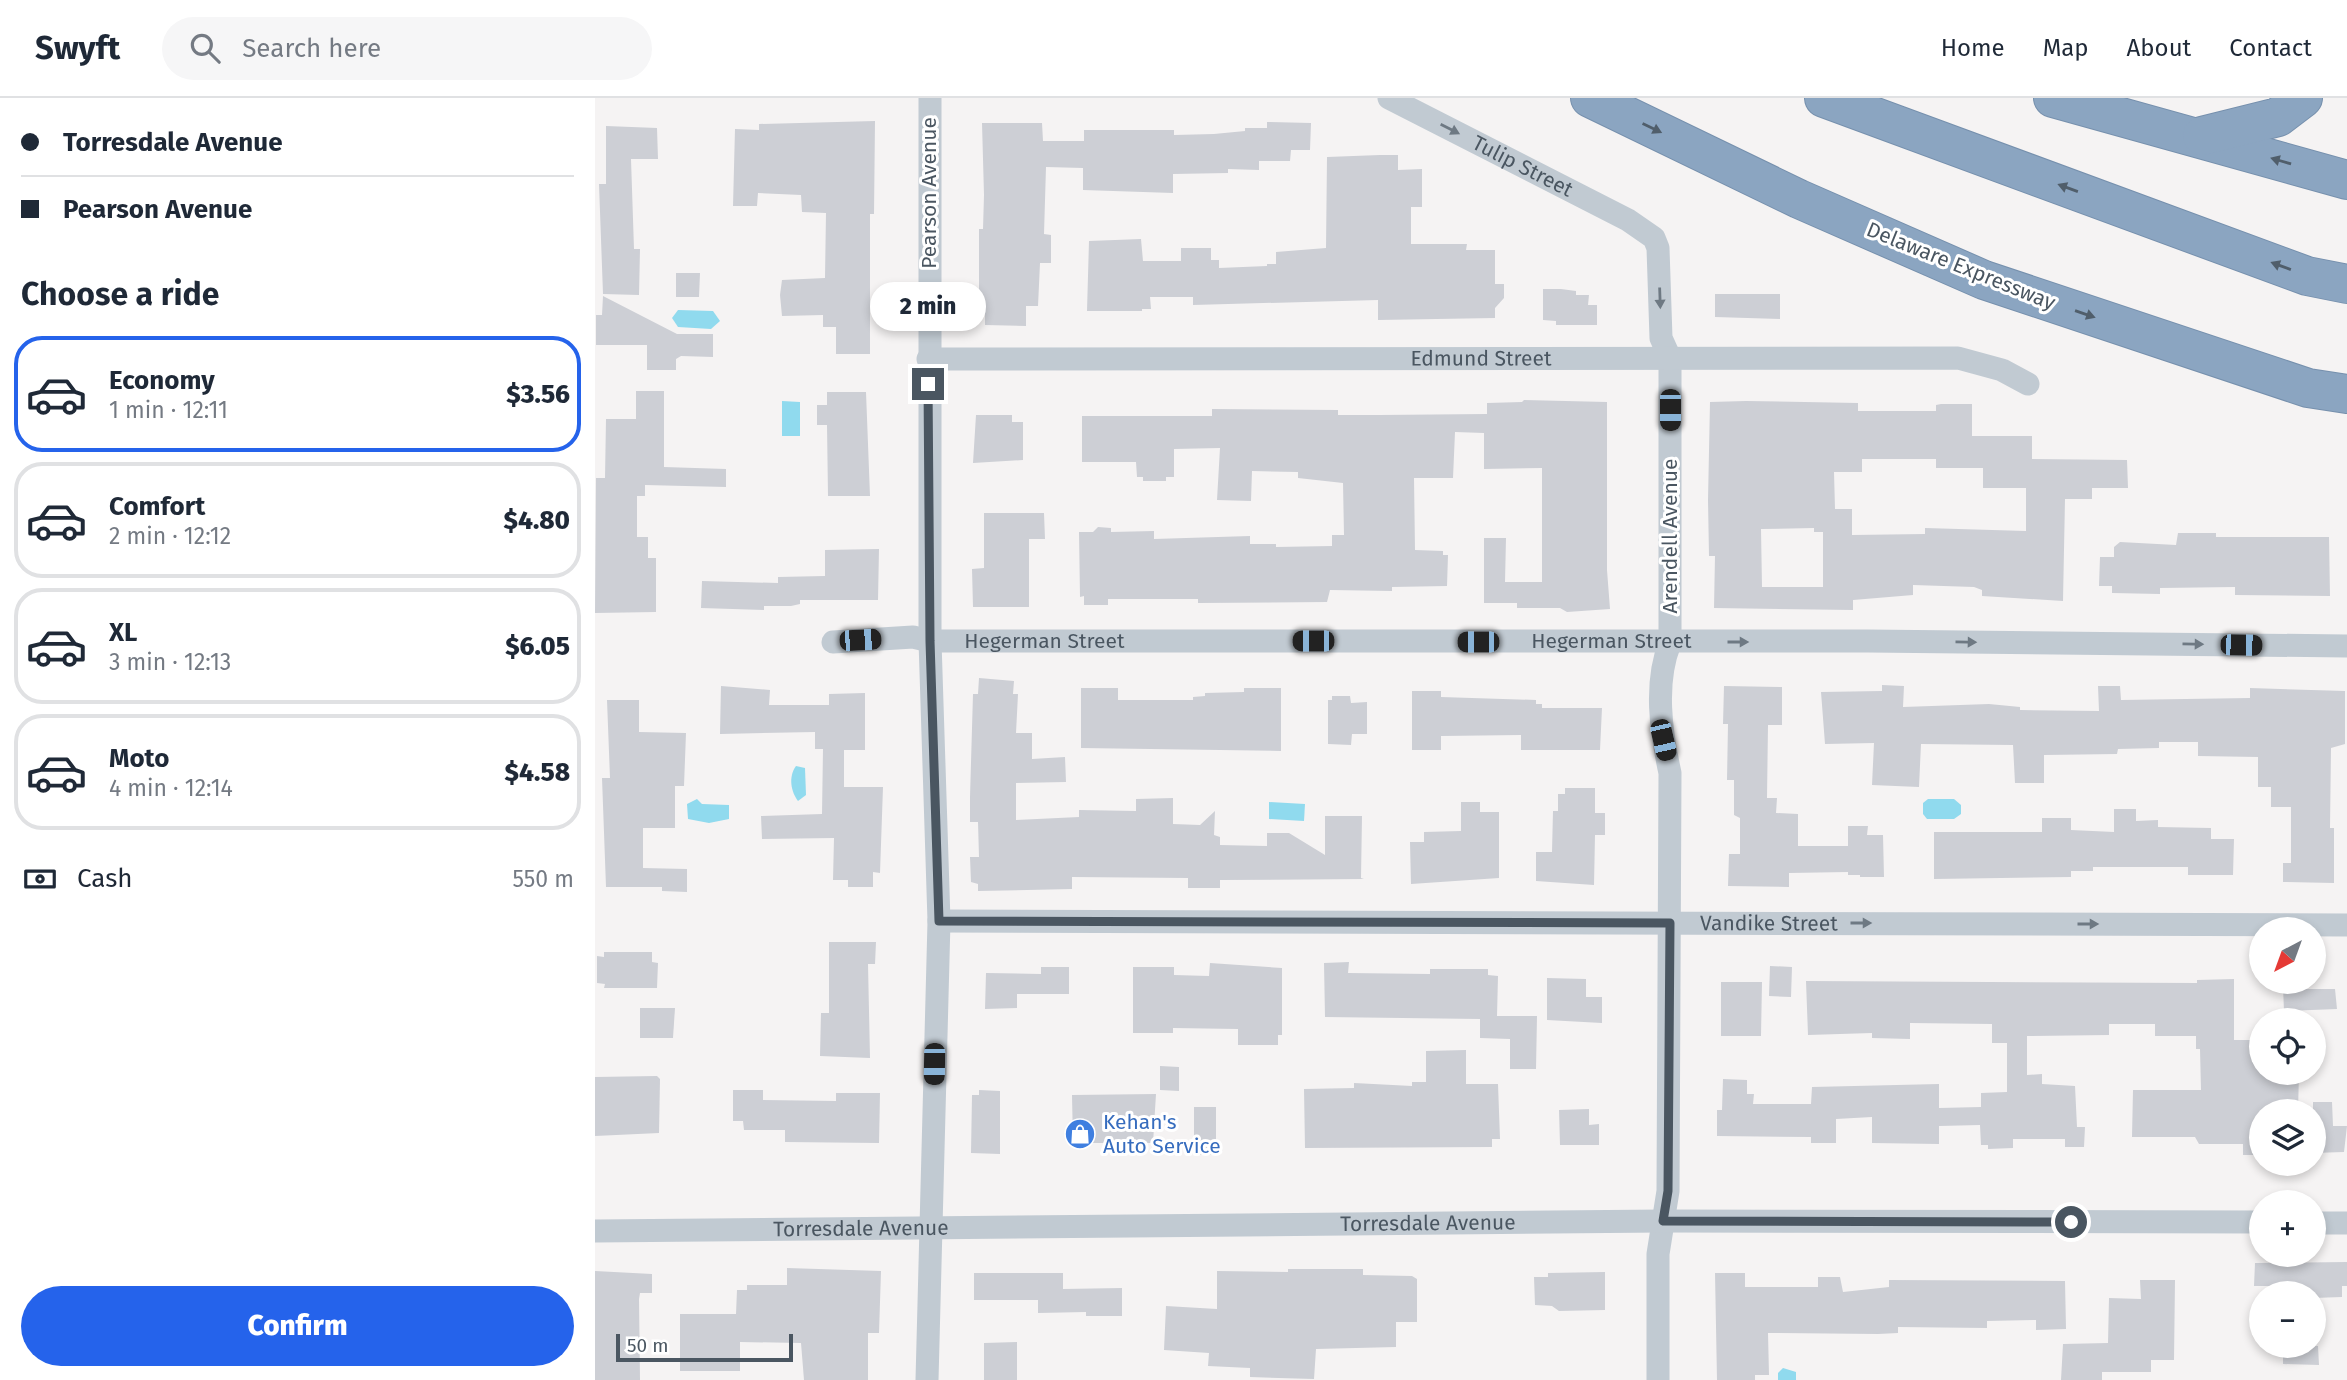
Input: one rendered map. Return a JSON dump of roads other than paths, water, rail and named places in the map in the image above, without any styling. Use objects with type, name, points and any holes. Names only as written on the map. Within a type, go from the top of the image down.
[{"type":"highway","name":"Delaware Expressway","points":[[1590,98],[1799,199],[1985,280],[2308,388],[2347,394]]},
{"type":"highway","points":[[1824,98],[2307,276],[2347,284]]},
{"type":"highway","points":[[2053,98],[2347,180]]},
{"type":"highway","points":[[2200,137],[2278,117],[2303,98]]},
{"type":"highway","points":[[2308,388],[2347,408]]},
{"type":"street","name":"Pearson Avenue","points":[[927,1380],[939,921],[930,641],[930,98]]},
{"type":"street","name":"Tulip Street","points":[[1389,98],[1628,220],[1654,238]]},
{"type":"street","name":"Arendell Avenue","points":[[1654,238],[1658,248],[1661,338],[1670,358],[1670,643],[1661,664],[1663,740],[1670,773],[1668,1191],[1658,1254],[1658,1380]]},
{"type":"street","name":"Edmund Street","points":[[928,359],[1958,358],[2002,370],[2028,384]]},
{"type":"street","name":"Hegerman Street","points":[[833,642],[913,638],[930,641],[2347,646]]},
{"type":"street","name":"Vandike Street","points":[[939,921],[2347,925]]},
{"type":"street","name":"Torresdale Avenue","points":[[595,1231],[1663,1221],[2249,1222]]},
{"type":"street","points":[[2326,1223],[2347,1223]]},
{"type":"water","points":[[678,310],[713,311],[720,321],[711,329],[678,327],[672,318]]},
{"type":"water","points":[[782,401],[800,402],[800,436],[782,436]]},
{"type":"water","points":[[796,766],[805,768],[806,795],[798,801],[791,784]]},
{"type":"water","points":[[697,799],[702,804],[729,805],[729,819],[709,823],[688,819],[687,804]]},
{"type":"water","points":[[1928,799],[1954,799],[1961,805],[1961,814],[1954,819],[1927,819],[1923,814],[1923,803]]},
{"type":"water","points":[[1269,802],[1305,804],[1304,821],[1269,819]]},
{"type":"water","points":[[1783,1368],[1796,1372],[1796,1380],[1778,1380],[1778,1373]]},
{"type":"place","name":"Kehan's Auto Service","points":[[1080,1134]]}]
